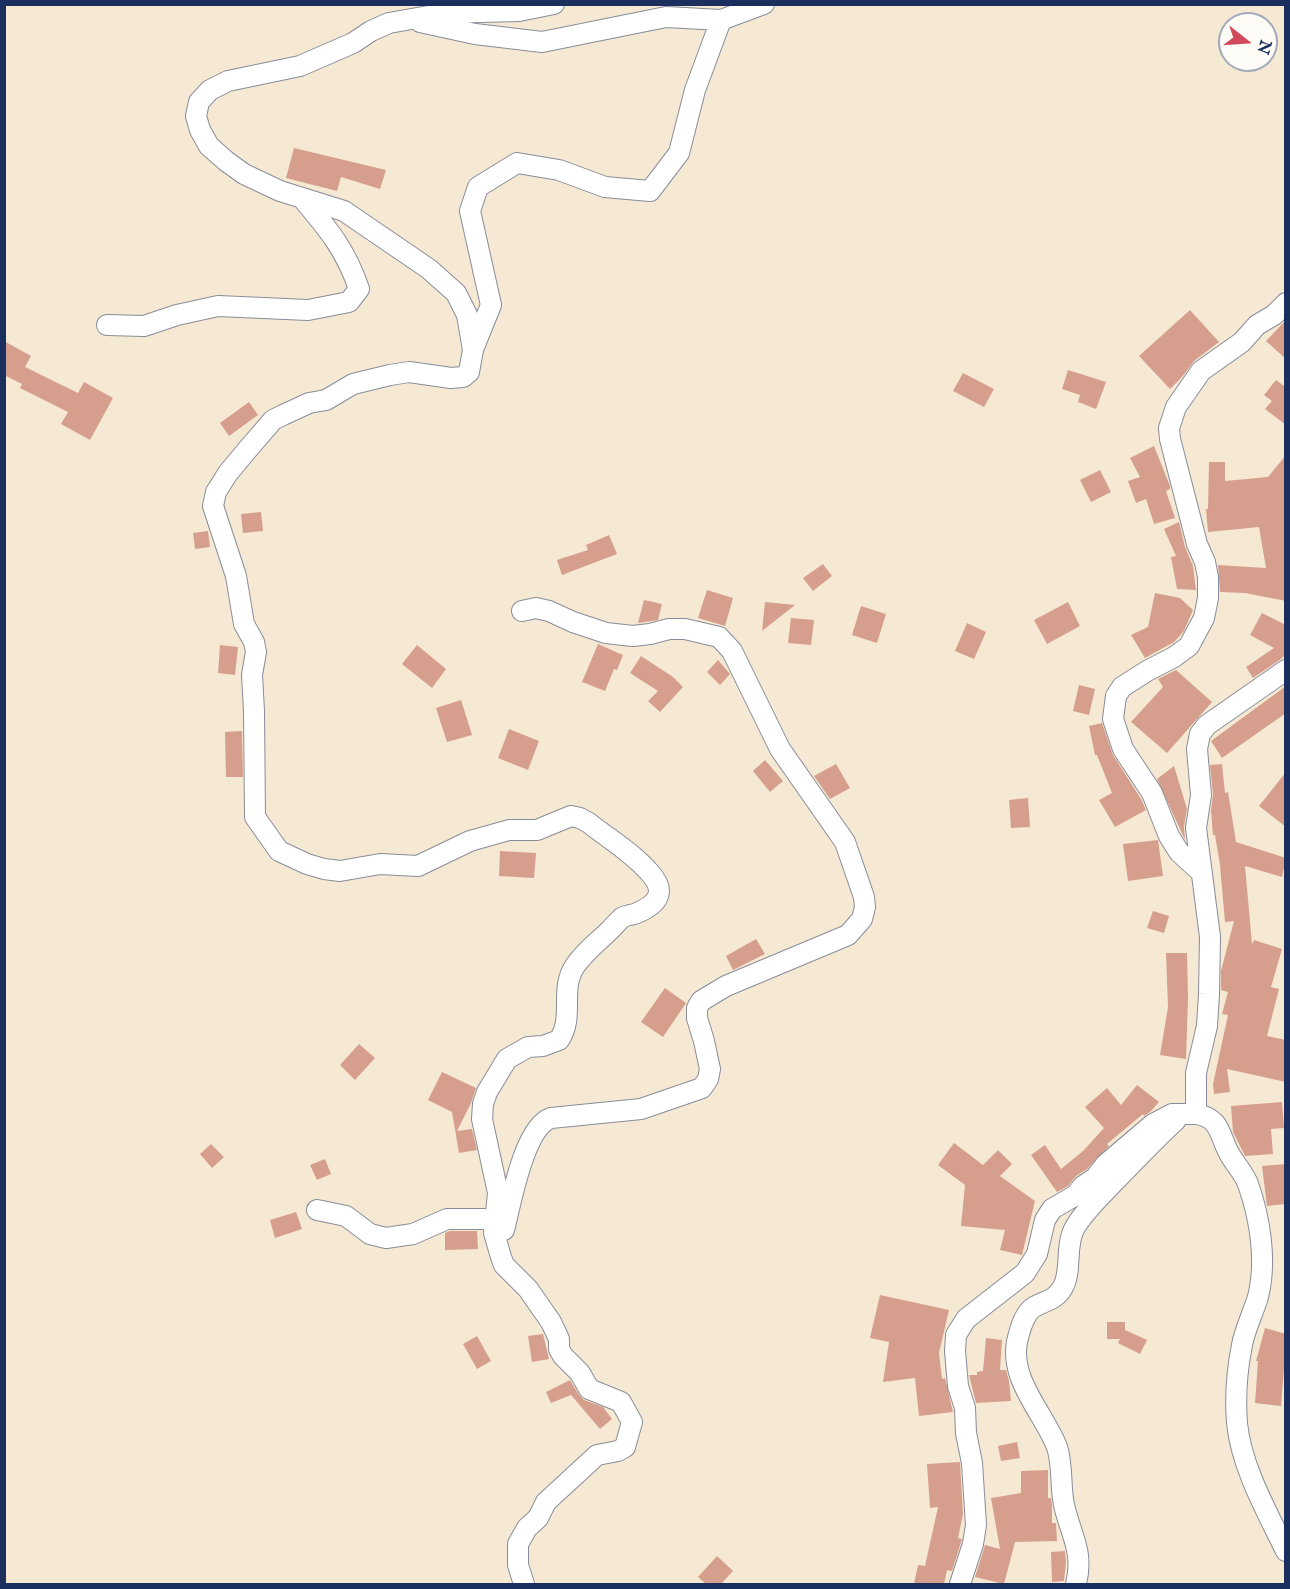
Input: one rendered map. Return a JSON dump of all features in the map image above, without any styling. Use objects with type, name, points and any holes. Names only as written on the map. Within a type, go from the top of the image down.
[{"type":"street","points":[[473,350],[467,315],[456,293],[429,269],[344,211],[302,198],[244,174],[209,146],[200,130],[196,116],[199,102],[210,90],[228,81],[300,66],[353,43],[371,31],[406,19],[445,13],[519,12],[554,4]]},
{"type":"street","points":[[406,19],[475,34],[542,42],[666,17],[721,20],[764,4]]},
{"type":"street","points":[[524,1584],[518,1565],[517,1549],[520,1539],[538,1518],[546,1502],[597,1455],[618,1451],[625,1447],[632,1422],[621,1402],[589,1389],[580,1372],[562,1356],[559,1339],[551,1322],[528,1289],[504,1264],[494,1233],[498,1192],[482,1119],[483,1104],[487,1092],[507,1059],[528,1047],[543,1046],[559,1040],[566,1028],[566,993],[573,969],[591,945],[622,918],[637,913],[656,902],[660,893],[658,884],[642,864],[589,823],[571,816],[537,830],[509,830],[471,841],[418,866],[411,867],[380,864],[348,871],[324,869],[279,851],[255,817],[252,675],[256,652],[254,642],[244,624],[236,576],[213,506],[216,492],[228,472],[265,428],[283,415],[309,403],[326,400],[353,384],[390,375],[409,372],[451,378],[463,377],[469,372],[473,350],[491,305],[470,211],[478,187],[517,163],[559,170],[605,187],[650,191],[679,153],[695,90],[721,20]]},
{"type":"street","points":[[107,325],[144,326],[177,315],[218,306],[308,310],[349,302],[358,289],[350,263],[327,228],[302,198]]},
{"type":"street","points":[[1202,873],[1179,852],[1169,836],[1152,793],[1123,749],[1113,719],[1113,709],[1116,696],[1122,687],[1189,646],[1204,618],[1208,598],[1208,577],[1205,562],[1197,544],[1170,439],[1169,428],[1176,407],[1201,371],[1242,342],[1257,326],[1274,315],[1286,303]]},
{"type":"street","points":[[501,1257],[504,1230],[524,1157],[539,1125],[552,1118],[641,1109],[702,1088],[708,1079],[710,1069],[697,1018],[697,1008],[701,1001],[736,981],[839,940],[855,928],[862,919],[865,907],[864,897],[845,842],[780,749],[732,651],[719,637],[685,629],[669,629],[633,636],[606,633],[549,611],[536,608],[522,611]]},
{"type":"street","points":[[1076,1584],[1079,1573],[1079,1552],[1064,1505],[1057,1448],[1030,1399],[1016,1358],[1016,1345],[1026,1317],[1033,1308],[1047,1303],[1063,1287],[1069,1244],[1074,1229],[1108,1189],[1189,1114],[1196,1073],[1208,1026],[1209,994],[1210,937],[1196,828],[1201,795],[1197,765],[1200,734],[1207,725],[1286,670]]},
{"type":"street","points":[[960,1584],[973,1544],[976,1525],[972,1463],[954,1351],[956,1335],[966,1318],[1025,1273],[1032,1264],[1037,1254],[1045,1220],[1052,1209],[1076,1195],[1083,1186],[1095,1178],[1106,1164],[1145,1130],[1172,1114],[1206,1116],[1217,1125],[1228,1151],[1247,1183],[1260,1234],[1261,1264],[1258,1295],[1242,1344],[1237,1377],[1238,1424],[1244,1454],[1262,1501],[1286,1551]]},
{"type":"street","points":[[316,1210],[346,1216],[370,1234],[386,1238],[413,1234],[447,1219],[484,1219],[494,1222]]},
{"type":"building","points":[[294,148],[386,170],[380,189],[341,177],[337,191],[286,178]]},
{"type":"building","points":[[1190,310],[1219,342],[1194,361],[1170,389],[1139,356]]},
{"type":"building","points":[[1286,320],[1286,359],[1266,341]]},
{"type":"building","points":[[4,341],[31,356],[25,367],[78,393],[84,382],[113,398],[90,440],[61,424],[68,412],[20,388],[22,384],[4,375]]},
{"type":"building","points":[[1068,370],[1106,382],[1096,409],[1078,402],[1080,395],[1062,389]]},
{"type":"building","points":[[963,373],[994,389],[984,407],[953,391]]},
{"type":"building","points":[[1276,380],[1284,386],[1286,383],[1286,425],[1265,409],[1272,401],[1264,395]]},
{"type":"building","points":[[249,402],[258,415],[229,436],[220,423]]},
{"type":"building","points":[[1154,446],[1170,486],[1170,489],[1166,491],[1175,518],[1154,524],[1146,499],[1136,503],[1128,481],[1140,477],[1130,458]]},
{"type":"building","points":[[1286,455],[1286,601],[1245,593],[1220,592],[1218,565],[1266,568],[1259,527],[1208,532],[1206,509],[1208,509],[1209,462],[1225,462],[1225,481],[1268,477]]},
{"type":"building","points":[[1100,470],[1111,492],[1091,502],[1080,480]]},
{"type":"building","points":[[261,512],[263,531],[243,533],[241,514]]},
{"type":"building","points":[[1179,522],[1185,547],[1193,566],[1196,590],[1177,589],[1171,557],[1176,556],[1164,529]]},
{"type":"building","points":[[208,531],[210,547],[195,549],[193,533]]},
{"type":"building","points":[[609,535],[617,554],[562,575],[557,560],[588,550],[586,545]]},
{"type":"building","points":[[823,564],[832,576],[813,591],[803,578]]},
{"type":"building","points":[[707,590],[733,598],[725,626],[698,618]]},
{"type":"building","points":[[1155,593],[1180,598],[1193,610],[1184,631],[1174,642],[1145,658],[1131,635],[1148,627]]},
{"type":"building","points":[[644,600],[662,604],[658,620],[638,623]]},
{"type":"building","points":[[765,602],[795,605],[762,631]]},
{"type":"building","points":[[1068,602],[1080,626],[1047,644],[1034,620]]},
{"type":"building","points":[[861,606],[886,614],[877,643],[852,635]]},
{"type":"building","points":[[1262,613],[1286,625],[1286,654],[1253,678],[1246,667],[1274,648],[1250,635]]},
{"type":"building","points":[[791,618],[814,620],[811,645],[788,643]]},
{"type":"building","points":[[967,623],[986,632],[974,659],[955,651]]},
{"type":"building","points":[[598,644],[623,655],[605,691],[582,682]]},
{"type":"building","points":[[220,645],[238,647],[235,675],[218,673]]},
{"type":"building","points":[[417,645],[446,669],[432,688],[402,664]]},
{"type":"building","points":[[641,656],[673,677],[683,687],[660,712],[648,701],[658,691],[630,673]]},
{"type":"building","points":[[718,660],[730,674],[720,685],[707,672]]},
{"type":"building","points":[[1176,670],[1212,702],[1167,753],[1131,722],[1163,687],[1158,679]]},
{"type":"building","points":[[1079,685],[1095,689],[1089,715],[1073,711]]},
{"type":"building","points":[[1286,686],[1286,713],[1222,758],[1211,741]]},
{"type":"building","points":[[461,700],[472,735],[447,742],[436,708]]},
{"type":"building","points":[[1102,723],[1113,755],[1146,810],[1115,827],[1099,800],[1112,793],[1097,755],[1095,755],[1089,726]]},
{"type":"building","points":[[509,729],[539,741],[528,770],[498,758]]},
{"type":"building","points":[[242,731],[243,777],[226,777],[225,732]]},
{"type":"building","points":[[765,760],[783,781],[770,792],[753,771]]},
{"type":"building","points":[[836,764],[850,788],[830,799],[814,776]]},
{"type":"building","points":[[1222,764],[1225,793],[1228,792],[1236,842],[1286,858],[1282,877],[1245,866],[1252,944],[1254,940],[1282,949],[1271,987],[1279,989],[1267,1036],[1286,1040],[1286,1082],[1227,1069],[1230,1092],[1214,1094],[1213,1084],[1228,1015],[1222,1014],[1228,992],[1221,990],[1221,971],[1234,921],[1225,922],[1220,865],[1215,835],[1213,835],[1211,811],[1213,794],[1210,765]]},
{"type":"building","points":[[1174,766],[1187,809],[1184,827],[1185,840],[1157,779]]},
{"type":"building","points":[[1286,772],[1286,827],[1259,806]]},
{"type":"building","points":[[1028,798],[1030,827],[1011,828],[1009,800]]},
{"type":"building","points":[[1158,840],[1163,876],[1128,881],[1123,844]]},
{"type":"building","points":[[500,851],[536,853],[534,878],[499,876]]},
{"type":"building","points":[[1153,911],[1169,916],[1164,933],[1147,928]]},
{"type":"building","points":[[756,939],[765,954],[733,970],[726,956]]},
{"type":"building","points":[[1166,953],[1187,953],[1186,1059],[1160,1055],[1168,1007]]},
{"type":"building","points":[[665,988],[686,1003],[663,1037],[641,1022]]},
{"type":"building","points":[[359,1044],[375,1058],[355,1080],[340,1065]]},
{"type":"building","points":[[442,1072],[476,1088],[457,1131],[472,1129],[477,1150],[459,1153],[452,1112],[428,1100]]},
{"type":"building","points":[[1137,1085],[1159,1102],[1151,1111],[1144,1116],[1143,1114],[1107,1144],[1109,1146],[1087,1169],[1076,1176],[1068,1186],[1057,1192],[1031,1155],[1045,1145],[1061,1169],[1083,1151],[1104,1128],[1085,1107],[1107,1088],[1121,1105]]},
{"type":"building","points":[[1282,1102],[1284,1128],[1271,1129],[1273,1154],[1245,1156],[1233,1132],[1231,1106]]},
{"type":"building","points":[[954,1143],[983,1165],[998,1150],[1012,1164],[1000,1176],[1035,1201],[1022,1255],[1000,1250],[1005,1230],[961,1226],[965,1185],[938,1165]]},
{"type":"building","points":[[211,1144],[224,1157],[212,1168],[200,1154]]},
{"type":"building","points":[[325,1159],[331,1174],[317,1180],[310,1165]]},
{"type":"building","points":[[1286,1164],[1286,1204],[1267,1206],[1262,1166]]},
{"type":"building","points":[[296,1212],[302,1229],[275,1238],[270,1220]]},
{"type":"building","points":[[477,1231],[478,1249],[445,1250],[445,1233]]},
{"type":"building","points":[[880,1295],[949,1310],[939,1353],[942,1379],[945,1378],[953,1412],[919,1416],[915,1378],[883,1382],[889,1342],[870,1338]]},
{"type":"building","points":[[1107,1322],[1125,1322],[1125,1330],[1147,1340],[1140,1354],[1118,1343],[1120,1339],[1107,1339]]},
{"type":"building","points":[[1265,1328],[1286,1334],[1286,1369],[1284,1368],[1281,1406],[1255,1403],[1258,1361],[1256,1361]]},
{"type":"building","points":[[543,1334],[549,1359],[532,1362],[528,1336]]},
{"type":"building","points":[[477,1336],[491,1361],[477,1369],[463,1344]]},
{"type":"building","points":[[986,1338],[1002,1340],[1000,1370],[1006,1370],[1011,1401],[976,1403],[969,1375],[977,1375],[977,1372],[983,1371]]},
{"type":"building","points":[[570,1380],[584,1400],[603,1407],[612,1419],[600,1429],[571,1395],[551,1403],[546,1392]]},
{"type":"building","points":[[1017,1442],[1020,1458],[1001,1461],[998,1446]]},
{"type":"building","points":[[960,1462],[963,1514],[958,1538],[962,1539],[952,1571],[947,1570],[944,1584],[914,1584],[918,1565],[925,1566],[938,1507],[930,1508],[927,1464]]},
{"type":"building","points":[[1048,1470],[1048,1498],[1051,1498],[1052,1523],[1056,1523],[1057,1541],[1015,1542],[1004,1584],[975,1577],[985,1545],[1000,1549],[991,1498],[1021,1493],[1021,1471]]},
{"type":"building","points":[[1065,1551],[1064,1581],[1052,1582],[1051,1552]]},
{"type":"building","points":[[717,1556],[733,1571],[721,1584],[706,1584],[698,1577]]}]
